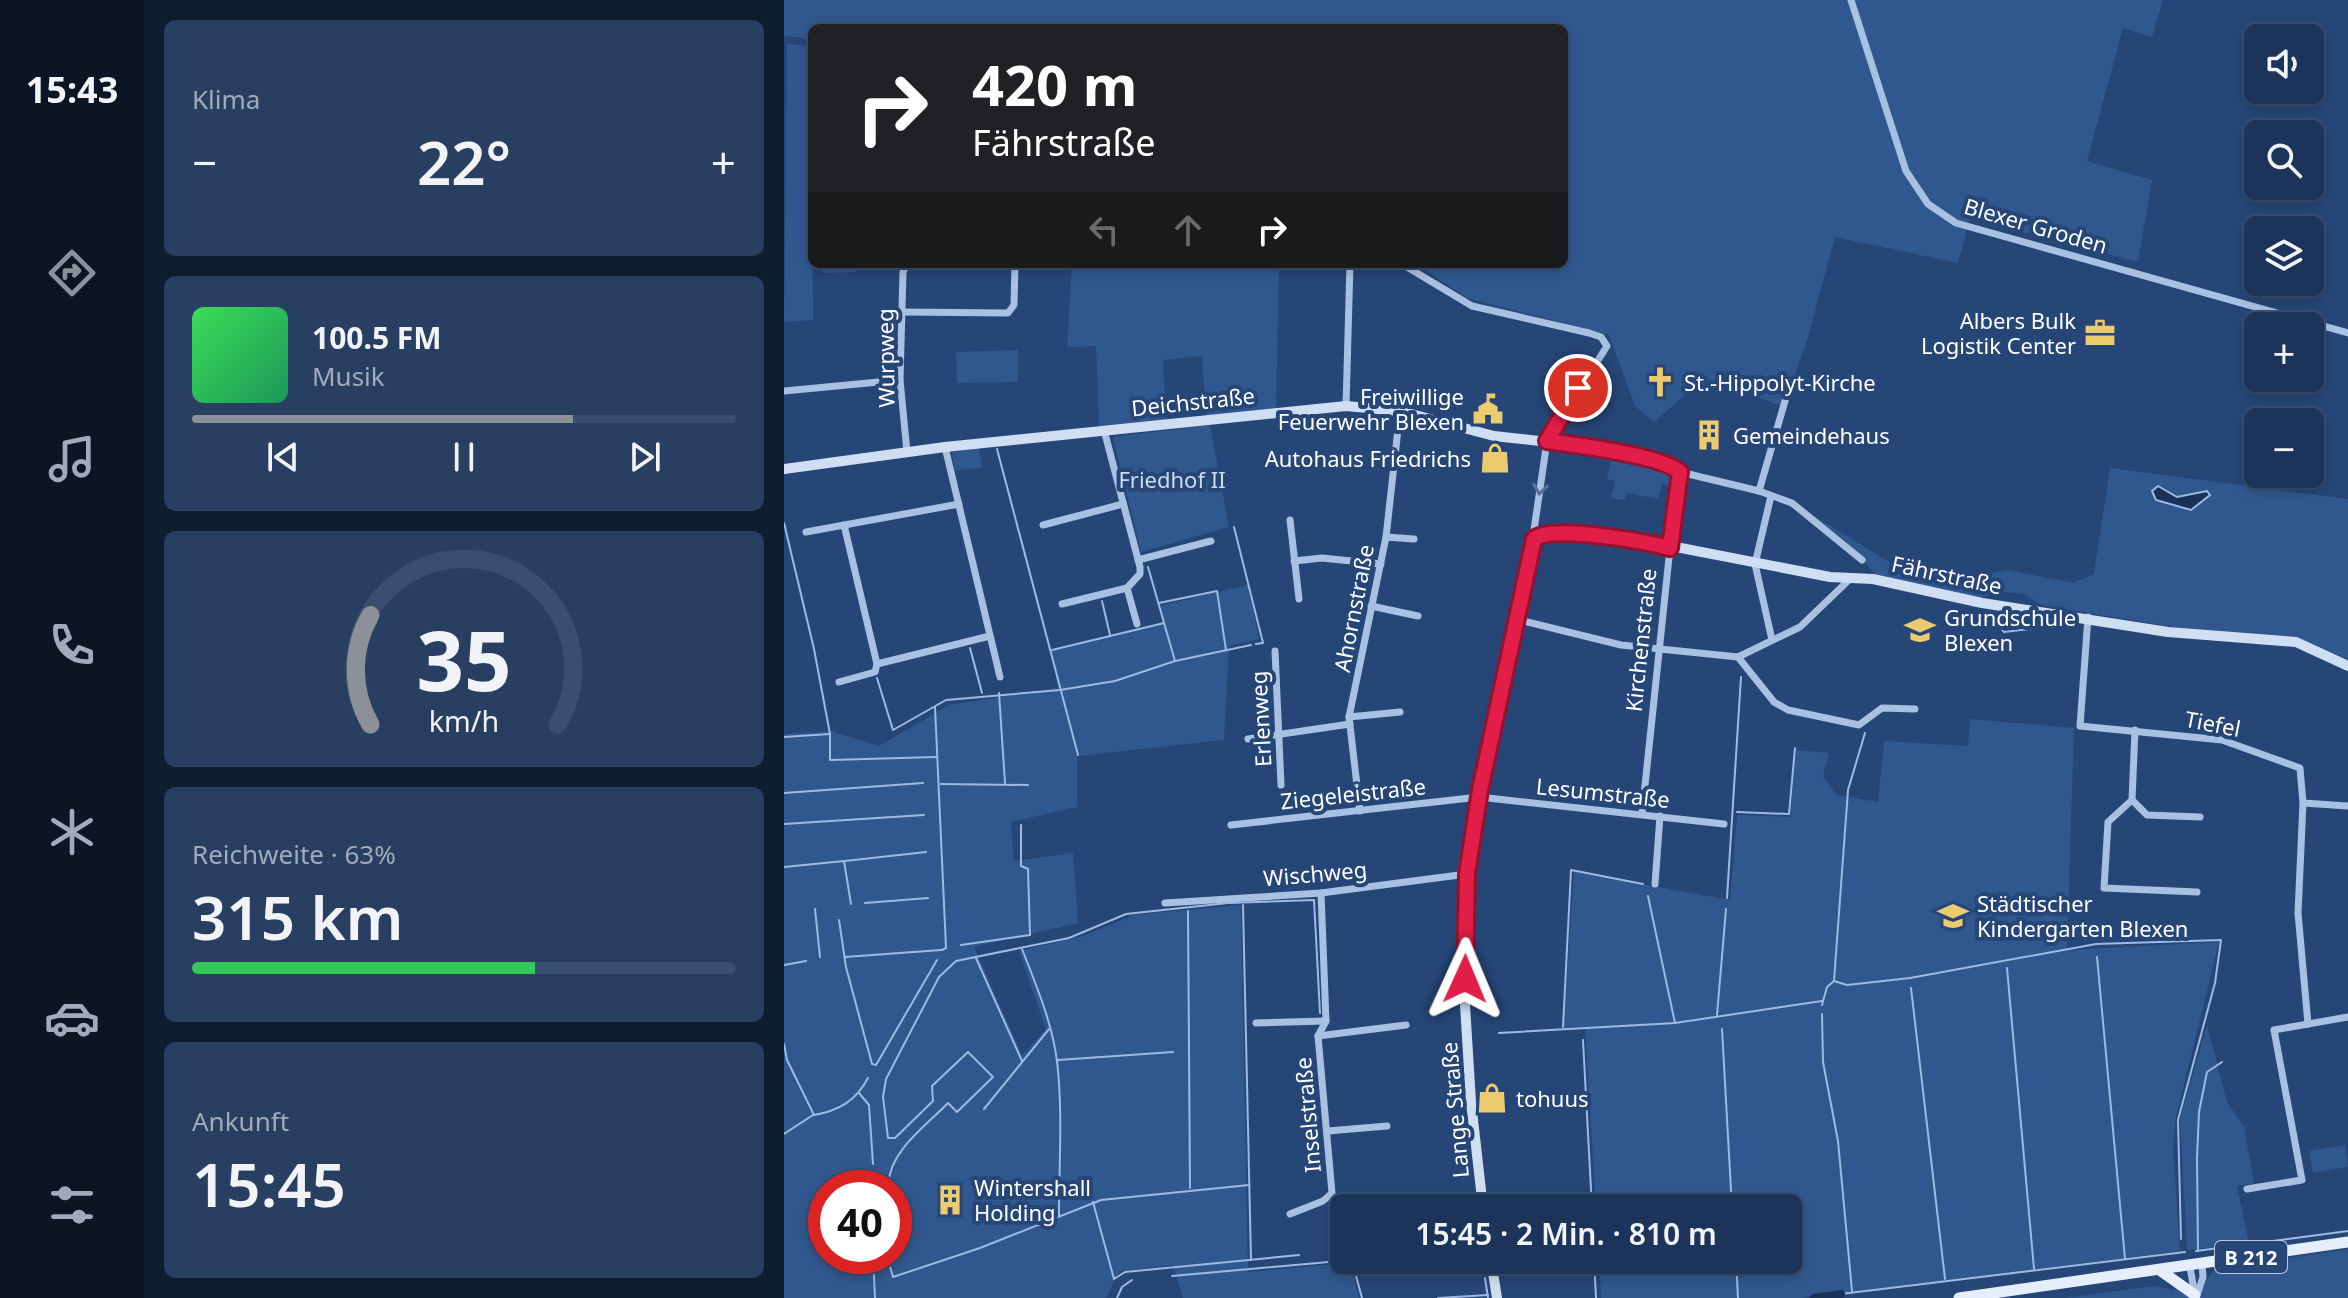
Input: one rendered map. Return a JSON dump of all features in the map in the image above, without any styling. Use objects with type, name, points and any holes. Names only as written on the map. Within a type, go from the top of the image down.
[{"type":"main road","name":"B 212","points":[[1959,1298],[2348,1242]]},
{"type":"main road","points":[[2161,1271],[2196,1297]]},
{"type":"street","name":"Blexer Groden","points":[[1851,0],[1906,171],[1928,204],[1956,223],[2348,333]]},
{"type":"street","name":"Wurpweg","points":[[906,268],[901,312],[900,380],[907,452]]},
{"type":"street","points":[[901,312],[1008,313],[1014,305],[1015,268]]},
{"type":"street","points":[[1346,406],[1350,268]]},
{"type":"street","points":[[1409,268],[1472,306],[1601,337],[1607,346],[1564,409],[1547,441]]},
{"type":"street","points":[[784,391],[900,380]]},
{"type":"street","points":[[1759,491],[1785,401]]},
{"type":"street","name":"Deichstraße","points":[[784,469],[945,447],[1346,406],[1400,411],[1494,436],[1547,441],[1646,459],[1674,466],[1680,472],[1759,491],[1792,503],[1862,560]]},
{"type":"street","name":"Ahornstraße","points":[[1360,811],[1350,721],[1386,537],[1400,411]]},
{"type":"street","points":[[1062,604],[1127,588],[1140,574],[1104,430]]},
{"type":"street","name":"Lange Straße","points":[[1481,1194],[1471,1102],[1465,1005],[1467,874],[1479,797],[1515,619],[1536,536],[1547,441]]},
{"type":"street","points":[[945,447],[1000,677]]},
{"type":"street","name":"Kirchenstraße","points":[[1642,814],[1657,651],[1680,472]]},
{"type":"street","points":[[1771,496],[1755,564],[1772,640]]},
{"type":"street","points":[[806,532],[959,504]]},
{"type":"street","points":[[1043,525],[1123,504]]},
{"type":"street","points":[[1290,520],[1299,599]]},
{"type":"street","points":[[839,682],[875,672],[877,664],[844,525]]},
{"type":"street","name":"Fährstraße","points":[[1536,536],[1624,539],[1755,564],[1873,579],[1982,603],[2088,617],[2168,632],[2296,642],[2348,666]]},
{"type":"street","points":[[1386,537],[1414,539]]},
{"type":"street","points":[[1138,560],[1211,541]]},
{"type":"street","points":[[1294,561],[1322,558],[1381,564]]},
{"type":"street","points":[[1515,619],[1657,651],[1738,657],[1800,627],[1851,578]]},
{"type":"street","points":[[1127,588],[1137,624]]},
{"type":"street","points":[[1371,606],[1418,616]]},
{"type":"street","name":"Tiefel","points":[[2088,617],[2080,726],[2222,740],[2293,763],[2303,775],[2298,913],[2308,1024]]},
{"type":"street","points":[[877,664],[990,636]]},
{"type":"street","name":"Erlenweg","points":[[1275,651],[1281,785]]},
{"type":"street","points":[[1738,657],[1774,702],[1788,710],[1859,725],[1882,708],[1915,709]]},
{"type":"street","points":[[1248,739],[1279,736],[1400,712]]},
{"type":"street","points":[[2135,730],[2132,800],[2108,822],[2104,888],[2197,892]]},
{"type":"street","name":"Ziegeleistraße","points":[[1231,825],[1479,797]]},
{"type":"street","name":"Lesumstraße","points":[[1479,797],[1724,824]]},
{"type":"street","points":[[2132,800],[2147,815],[2200,817]]},
{"type":"street","points":[[2303,803],[2348,806]]},
{"type":"street","points":[[1655,884],[1660,816]]},
{"type":"street","name":"Wischweg","points":[[1165,903],[1321,893],[1467,874]]},
{"type":"street","points":[[1256,1023],[1326,1021],[1321,893]]},
{"type":"street","points":[[2247,1189],[2302,1180],[2274,1030],[2348,1017]]},
{"type":"street","name":"Inselstraße","points":[[1290,1214],[1323,1201],[1332,1193],[1318,1036],[1326,1021]]},
{"type":"street","points":[[1318,1036],[1406,1025]]},
{"type":"street","points":[[1328,1131],[1387,1126]]},
{"type":"street","points":[[2196,1266],[2203,1277],[2196,1297]]},
{"type":"street","points":[[1493,1274],[1497,1298]]},
{"type":"green space","points":[[784,0],[2163,0],[2152,37],[2123,28],[2087,161],[2152,180],[2138,262],[1970,218],[1958,263],[1835,237],[1806,344],[1783,406],[1703,379],[1654,422],[1635,406],[1609,335],[1467,298],[1423,268],[1568,268],[1568,24],[808,24],[808,39],[784,36]]},
{"type":"green space","points":[[787,44],[808,46],[808,268],[813,268],[813,320],[784,322]]},
{"type":"green space","points":[[823,268],[856,268],[855,272],[823,273]]},
{"type":"green space","points":[[1072,268],[1279,268],[1276,410],[1206,417],[1202,356],[1163,360],[1166,421],[1099,427],[1096,346],[1067,347]]},
{"type":"green space","points":[[1018,350],[1018,382],[957,383],[956,352]]},
{"type":"green space","name":"Friedhof II","points":[[1210,425],[1229,527],[1141,552],[1113,437]]},
{"type":"green space","points":[[979,448],[982,467],[955,471],[952,452]]},
{"type":"green space","points":[[1612,455],[1670,471],[1676,477],[1675,487],[1662,484],[1658,499],[1627,493],[1625,500],[1611,498],[1615,481],[1607,479]]},
{"type":"green space","points":[[2110,468],[2244,485],[2244,488],[2348,499],[2348,660],[2289,637],[2191,630],[2042,605],[2024,594],[2004,592],[1979,598],[1876,575],[1842,538],[1806,511],[1889,562],[1959,579],[2008,570],[2073,583],[2094,574]]},
{"type":"green space","points":[[1248,585],[1259,639],[1229,646],[1224,740],[1077,756],[1077,807],[1011,822],[1014,861],[1073,853],[1078,923],[974,947],[1022,1055],[1046,1029],[1019,951],[1083,936],[1134,915],[1241,905],[1248,1272],[1330,1265],[1330,1274],[1353,1274],[1359,1298],[1183,1298],[1173,1265],[1119,1271],[1106,1298],[784,1298],[784,734],[830,731],[879,746],[949,705],[1058,688],[1051,650],[1163,623],[1159,606]]},
{"type":"green space","points":[[1970,719],[2074,728],[2067,950],[2219,942],[2176,1117],[2173,1147],[2180,1251],[1802,1298],[1601,1298],[1600,1274],[1802,1274],[1802,1194],[1595,1194],[1585,1027],[1564,1028],[1574,872],[1730,900],[1737,815],[1790,817],[1796,750],[1829,753],[1823,776],[1836,795],[1878,802],[1884,741],[1968,746]]},
{"type":"green space","points":[[2207,1025],[2227,1102],[2244,1127],[2254,1183],[2237,1186],[2249,1243],[2187,1250],[2180,1119]]},
{"type":"green space","points":[[2345,1145],[2348,1167],[2313,1173],[2309,1151]]},
{"type":"green space","points":[[2348,1249],[2348,1298],[2065,1298],[2154,1286],[2174,1290],[2180,1285],[2205,1281],[2216,1269]]},
{"type":"shaded area","points":[[2158,486],[2177,497],[2207,491],[2210,495],[2191,510],[2156,500],[2152,491]]},
{"type":"shaded area","points":[[1989,613],[2048,620],[2039,628],[2004,632]]},
{"type":"waterway","points":[[997,449],[1078,755]]},
{"type":"waterway","points":[[784,523],[814,649],[830,734],[830,760],[937,757]]},
{"type":"waterway","points":[[1234,527],[1263,643],[1256,644]]},
{"type":"waterway","points":[[1148,567],[1175,661]]},
{"type":"waterway","points":[[1159,603],[1217,591],[1226,650]]},
{"type":"waterway","points":[[1102,601],[1110,635]]},
{"type":"waterway","points":[[1052,650],[1164,623]]},
{"type":"waterway","points":[[877,678],[893,730],[946,700],[1060,690],[1115,681],[1175,661],[1251,645]]},
{"type":"waterway","points":[[970,648],[982,693]]},
{"type":"waterway","points":[[1727,898],[1741,677]]},
{"type":"waterway","points":[[999,693],[1005,783]]},
{"type":"waterway","points":[[935,707],[946,948],[942,950]]},
{"type":"waterway","points":[[1822,1005],[1827,987],[1834,981],[1848,790],[1865,733]]},
{"type":"waterway","points":[[784,737],[830,734]]},
{"type":"waterway","points":[[1737,812],[1789,814],[1795,748]]},
{"type":"waterway","points":[[784,793],[923,783]]},
{"type":"waterway","points":[[941,784],[1028,785]]},
{"type":"waterway","points":[[784,824],[924,815]]},
{"type":"waterway","points":[[961,945],[1030,935],[1028,869],[1021,866],[1021,825]]},
{"type":"waterway","points":[[845,861],[926,852]]},
{"type":"waterway","points":[[784,867],[844,861],[851,904]]},
{"type":"waterway","points":[[1563,1027],[1571,870],[1643,884]]},
{"type":"waterway","points":[[1648,896],[1675,1023]]},
{"type":"waterway","points":[[865,903],[928,898]]},
{"type":"waterway","points":[[891,1170],[910,1140],[948,1103],[957,1112],[993,1077],[968,1052],[932,1086],[933,1101],[895,1138],[888,1138],[883,1097],[886,1079],[939,977],[956,961],[1069,938],[1126,914],[1228,903],[1314,900],[1320,1013]]},
{"type":"waterway","points":[[1243,905],[1251,1260]]},
{"type":"waterway","points":[[815,909],[820,957]]},
{"type":"waterway","points":[[1717,1015],[1726,909]]},
{"type":"waterway","points":[[1188,911],[1190,1188]]},
{"type":"waterway","points":[[839,920],[846,967],[872,1064],[876,1065],[937,960]]},
{"type":"waterway","points":[[1834,981],[1847,985],[1910,978],[2096,944],[2221,940],[2215,983],[2178,1120],[2181,1239]]},
{"type":"waterway","points":[[1022,949],[1055,1046],[1060,1119],[1059,1216]]},
{"type":"waterway","points":[[845,957],[941,950]]},
{"type":"waterway","points":[[2097,957],[2125,1259]]},
{"type":"waterway","points":[[976,958],[1022,1061]]},
{"type":"waterway","points":[[784,965],[806,961]]},
{"type":"waterway","points":[[2007,968],[2034,1269]]},
{"type":"waterway","points":[[1911,988],[1945,1279]]},
{"type":"waterway","points":[[1499,1033],[1675,1023],[1822,1001]]},
{"type":"waterway","points":[[1822,1014],[1823,1062],[1838,1141],[1852,1291]]},
{"type":"waterway","points":[[984,1109],[1049,1029]]},
{"type":"waterway","points":[[1722,1029],[1731,1194]]},
{"type":"waterway","points":[[1583,1040],[1591,1194]]},
{"type":"waterway","points":[[784,1044],[787,1060],[814,1115],[846,1104],[868,1078]]},
{"type":"waterway","points":[[1058,1060],[1173,1052]]},
{"type":"waterway","points":[[2198,1251],[2199,1112],[2207,1072],[2222,1062]]},
{"type":"waterway","points":[[859,1093],[869,1105],[873,1164]]},
{"type":"waterway","points":[[784,1134],[813,1115]]},
{"type":"waterway","points":[[912,1271],[980,1248],[1101,1200],[1249,1185]]},
{"type":"waterway","points":[[1093,1202],[1114,1279],[1125,1272],[1299,1255]]},
{"type":"waterway","points":[[2196,1251],[2348,1231]]},
{"type":"waterway","points":[[1841,1294],[2185,1252]]},
{"type":"waterway","points":[[1172,1276],[1330,1262]]},
{"type":"waterway","points":[[874,1274],[875,1298]]},
{"type":"waterway","points":[[892,1274],[893,1277],[902,1274]]},
{"type":"waterway","points":[[1356,1274],[1362,1298]]},
{"type":"waterway","points":[[1595,1274],[1596,1298]]},
{"type":"waterway","points":[[1737,1274],[1738,1298]]},
{"type":"waterway","points":[[1485,1278],[1488,1298]]},
{"type":"waterway","points":[[1117,1298],[1122,1287],[1132,1280]]},
{"type":"waterway","points":[[1814,1298],[1841,1294]]},
{"type":"waterway","points":[[1438,1298],[1488,1295]]},
{"type":"place","name":"Albers Bulk Logistik Center","points":[[2100,333]]},
{"type":"place","name":"St.-Hippolyt-Kirche","points":[[1660,382]]},
{"type":"place","name":"Freiwillige Feuerwehr Blexen","points":[[1488,409]]},
{"type":"place","name":"Gemeindehaus","points":[[1709,435]]},
{"type":"place","name":"Autohaus Friedrichs","points":[[1495,458]]},
{"type":"place","name":"Grundschule Blexen","points":[[1920,630]]},
{"type":"place","name":"Städtischer Kindergarten Blexen","points":[[1953,916]]},
{"type":"place","name":"tohuus","points":[[1492,1098]]},
{"type":"place","name":"Wintershall Holding","points":[[950,1200]]},
{"type":"route","points":[[1465,979],[1467,874],[1480,790],[1491,727],[1534,539],[1540,534],[1615,538],[1646,541],[1670,548],[1682,480],[1674,466],[1547,441],[1578,388]]}]
